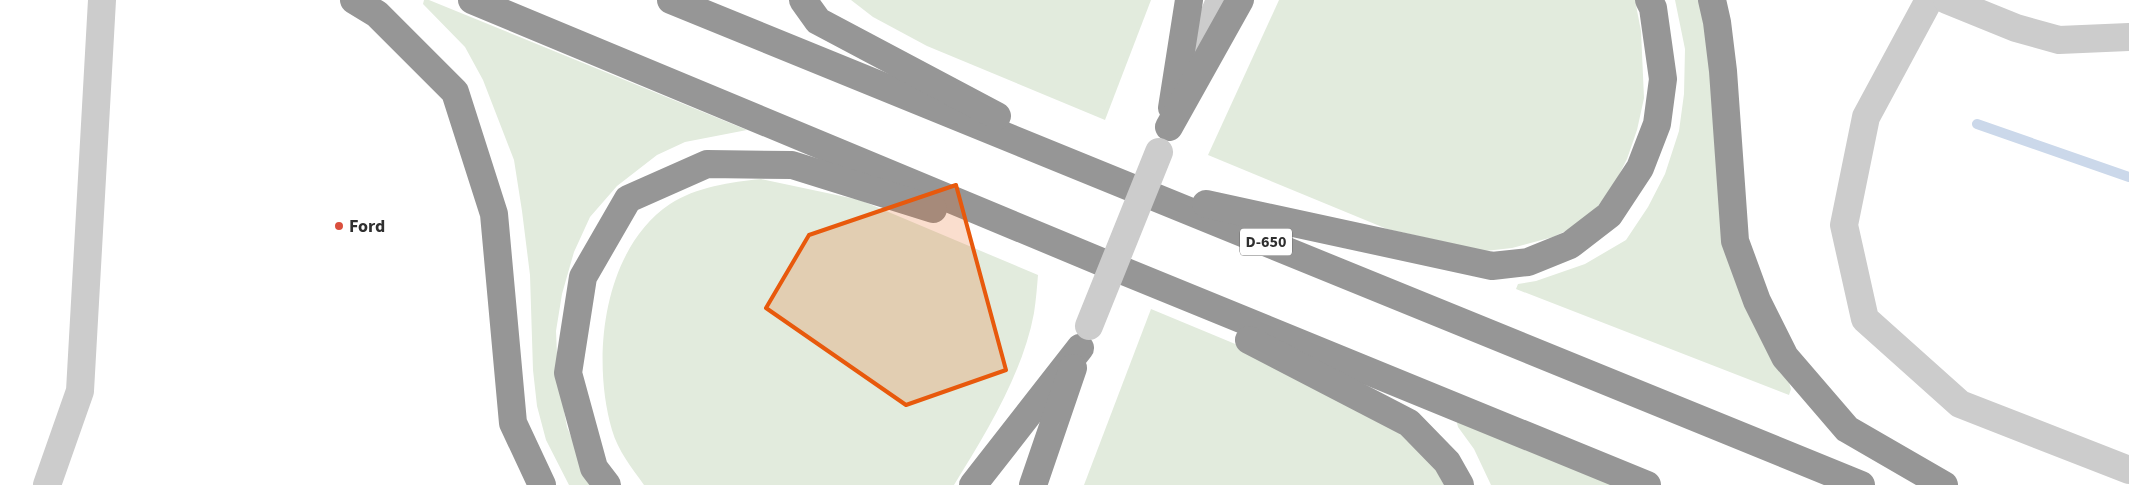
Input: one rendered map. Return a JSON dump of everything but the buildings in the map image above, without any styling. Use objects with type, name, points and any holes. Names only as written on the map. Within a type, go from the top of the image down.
[{"type":"highway","points":[[354,0],[377,14],[455,92],[494,214],[513,423],[542,485]]},
{"type":"highway","points":[[472,0],[1104,263],[1647,485]]},
{"type":"highway","name":"D-650","points":[[671,0],[1861,485]]},
{"type":"highway","points":[[803,0],[818,21],[1134,188],[1492,266],[1528,262],[1570,245],[1609,215],[1640,168],[1657,124],[1663,79],[1653,8],[1649,0]]},
{"type":"highway","points":[[1164,139],[1189,0]]},
{"type":"highway","points":[[1164,139],[1240,0]]},
{"type":"highway","points":[[1712,0],[1717,22],[1723,71],[1736,240],[1757,301],[1785,357],[1846,429],[1944,485]]},
{"type":"highway","points":[[607,485],[594,468],[568,373],[584,277],[628,199],[707,164],[792,165],[1104,263],[1409,423],[1447,462],[1460,485]]},
{"type":"highway","points":[[973,485],[1084,337]]},
{"type":"highway","points":[[1033,485],[1084,337]]},
{"type":"street","points":[[47,485],[80,391],[102,0]]},
{"type":"street","points":[[1022,485],[1220,0]]},
{"type":"street","points":[[1929,0],[1866,117],[1844,225],[1865,319],[1960,404],[2129,470]]},
{"type":"street","points":[[1947,0],[2016,28],[2059,40],[2129,37]]},
{"type":"highlighted area","points":[[956,185],[1006,370],[906,405],[766,308],[809,235]]},
{"type":"shaded area","points":[[424,0],[429,0],[747,130],[685,142],[657,155],[617,186],[590,217],[574,252],[562,294],[556,331],[558,378],[567,427],[593,485],[569,485],[546,440],[537,406],[533,370],[530,275],[514,160],[483,80],[465,47],[423,4]]},
{"type":"shaded area","points":[[851,0],[1151,0],[1105,120],[927,46],[873,17]]},
{"type":"shaded area","points":[[1279,0],[1635,0],[1641,31],[1644,98],[1637,130],[1627,159],[1613,187],[1597,207],[1576,226],[1553,237],[1512,248],[1485,251],[1387,229],[1208,155]]},
{"type":"shaded area","points":[[1675,0],[1702,0],[1707,17],[1717,151],[1791,389],[1789,395],[1516,289],[1518,284],[1536,281],[1585,264],[1626,240],[1648,207],[1665,174],[1679,131],[1684,94],[1685,49]]},
{"type":"shaded area","points":[[761,179],[860,200],[1038,275],[1034,313],[1021,358],[1002,402],[954,485],[644,485],[626,459],[612,430],[606,401],[603,371],[603,339],[608,307],[617,276],[630,248],[647,224],[680,198],[714,186]]},
{"type":"shaded area","points":[[1151,309],[1329,383],[1413,438],[1430,459],[1444,485],[1084,485]]},
{"type":"shaded area","points":[[1456,419],[1617,485],[1491,485],[1474,449],[1458,427]]},
{"type":"waterway","points":[[1977,124],[2129,177]]},
{"type":"place","name":"Ford","points":[[339,226]]}]
